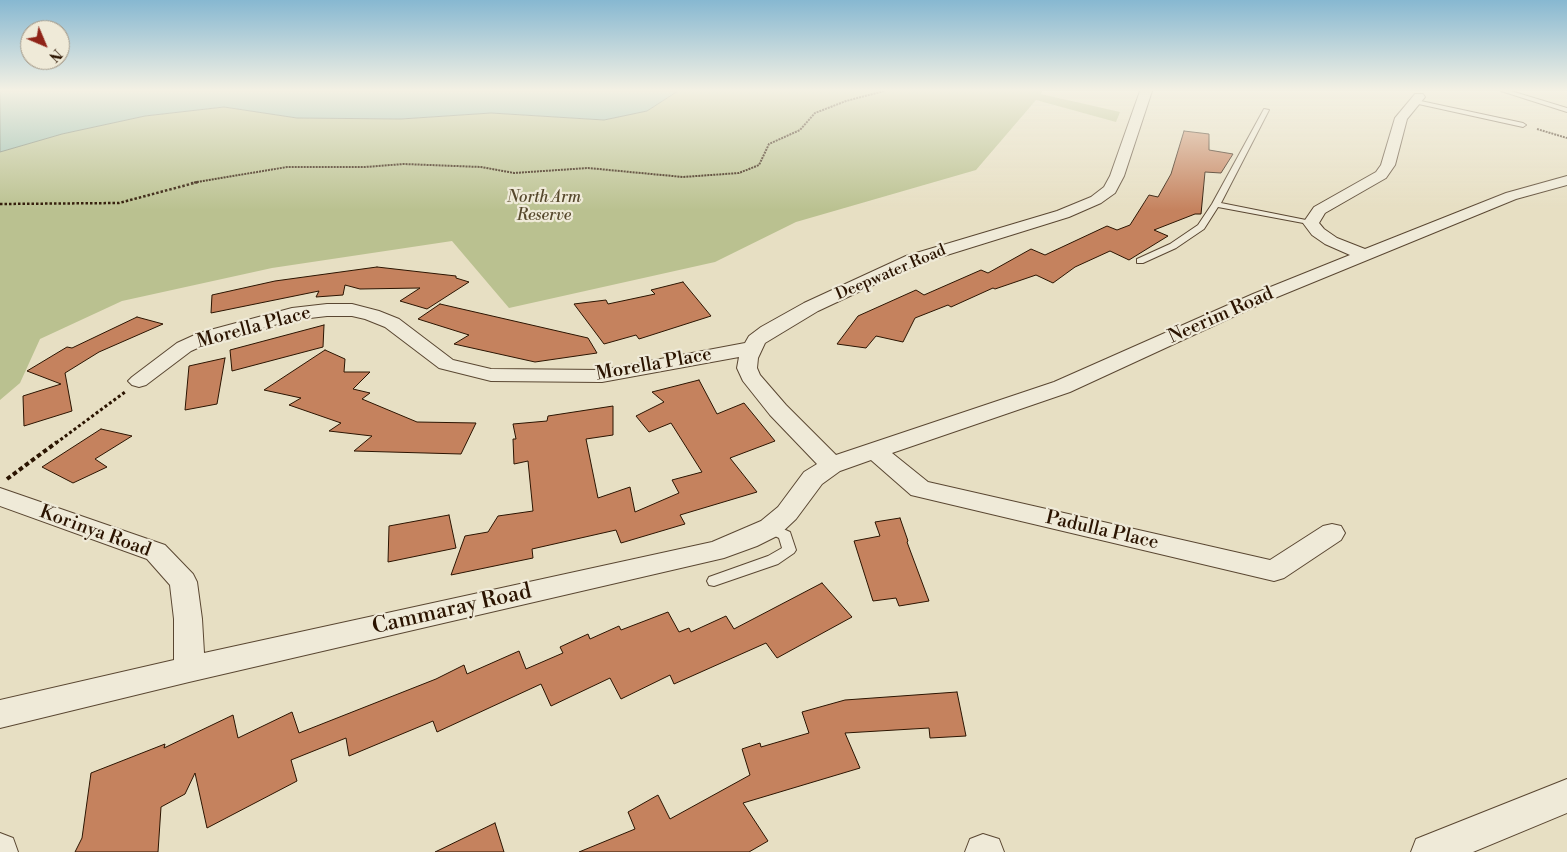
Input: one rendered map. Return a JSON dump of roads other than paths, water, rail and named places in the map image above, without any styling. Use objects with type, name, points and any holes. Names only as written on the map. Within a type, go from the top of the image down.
[{"type":"street","name":"Deepwater Road","points":[[752,348],[756,340],[768,330],[912,260],[1063,214],[1096,200],[1110,190],[1117,176],[1132,131]]},
{"type":"street","points":[[1364,255],[1331,241],[1318,232],[1311,223],[1319,210],[1381,175],[1388,165],[1397,131]]},
{"type":"street","name":"Neerim Road","points":[[874,450],[1062,387],[1259,298],[1512,196],[1567,180]]},
{"type":"street","name":"Morella Place","points":[[139,381],[184,347],[206,337],[292,314],[327,310],[352,310],[372,315],[392,323],[446,364],[492,375],[602,376],[752,348]]},
{"type":"street","points":[[752,348],[747,368],[757,387],[832,465]]},
{"type":"street","name":"Cammaray Road","points":[[0,714],[189,669],[715,551],[748,539],[770,528],[787,514],[812,478],[832,465],[874,450]]},
{"type":"street","name":"Padulla Place","points":[[874,450],[920,488],[1274,571],[1332,532]]},
{"type":"street","name":"Korinya Road","points":[[0,498],[156,552],[183,582],[188,619],[189,669]]},
{"type":"street","points":[[1429,852],[1567,796]]},
{"type":"lane","points":[[1140,261],[1173,246],[1201,227],[1216,204],[1255,131]]},
{"type":"lane","points":[[1216,204],[1311,223]]},
{"type":"lane","points":[[714,582],[772,560],[789,550],[785,535],[770,528]]},
{"type":"park label","name":"North Arm Reserve","points":[[544,207]]}]
